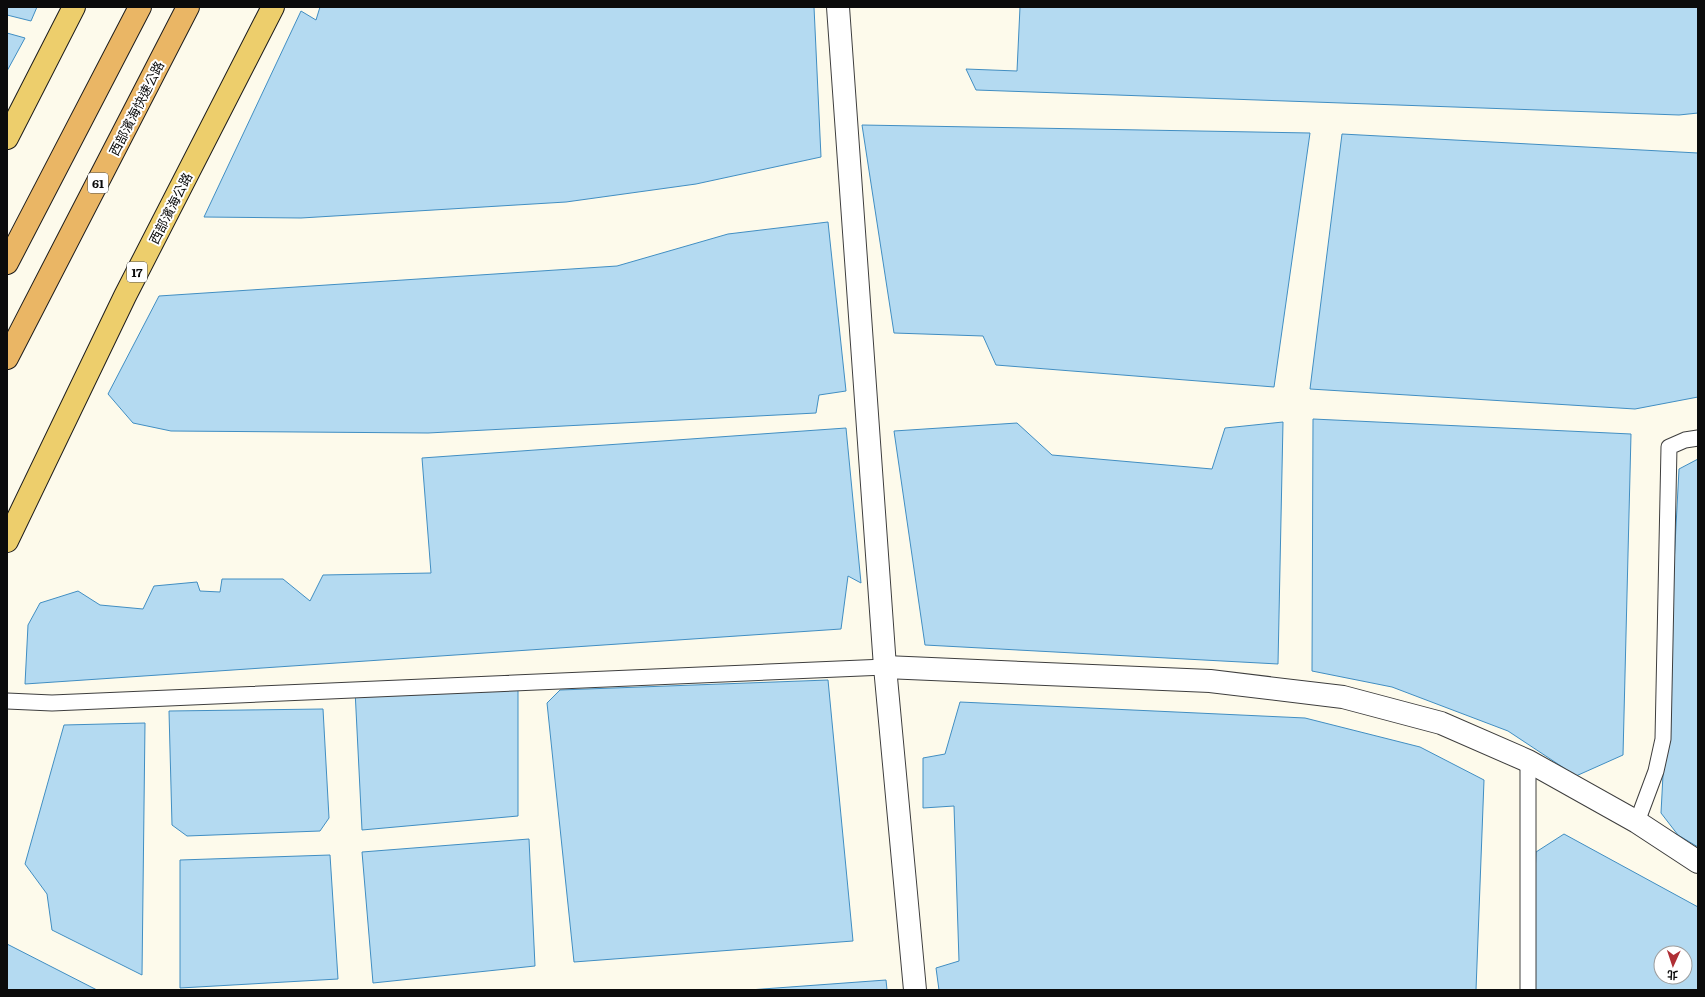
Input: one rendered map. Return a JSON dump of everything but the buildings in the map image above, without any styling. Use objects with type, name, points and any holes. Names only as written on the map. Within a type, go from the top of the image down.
[{"type":"highway","points":[[7,263],[140,7]]},
{"type":"highway","name":"西部濱海快速公路","points":[[7,358],[188,7]]},
{"type":"main road","points":[[7,138],[74,7]]},
{"type":"main road","name":"西部濱海公路","points":[[7,541],[125,296],[274,7]]},
{"type":"street","points":[[838,7],[886,667],[915,990]]},
{"type":"street","points":[[886,667],[1210,681],[1343,697],[1441,723],[1528,761],[1637,822],[1698,862]]},
{"type":"lane","points":[[1637,822],[1656,772],[1663,740],[1669,447],[1685,440],[1698,438]]},
{"type":"lane","points":[[7,701],[60,703],[886,667]]},
{"type":"lane","points":[[1528,761],[1528,990]]},
{"type":"water","points":[[7,7],[37,7],[31,21],[7,15]]},
{"type":"water","points":[[320,7],[814,7],[821,157],[696,184],[566,202],[301,218],[204,217],[301,11],[316,20]]},
{"type":"water","points":[[1020,7],[1698,7],[1698,113],[1679,115],[976,90],[966,69],[1017,71]]},
{"type":"water","points":[[7,33],[25,38],[7,71]]},
{"type":"water","points":[[862,125],[1310,133],[1274,387],[996,365],[983,336],[894,333]]},
{"type":"water","points":[[1342,134],[1698,153],[1698,397],[1635,409],[1310,389]]},
{"type":"water","points":[[828,222],[846,391],[819,395],[816,413],[428,433],[171,431],[133,423],[108,394],[159,296],[617,266],[728,234]]},
{"type":"water","points":[[1313,419],[1631,434],[1623,755],[1576,776],[1508,731],[1392,687],[1312,671]]},
{"type":"water","points":[[1283,422],[1278,664],[925,645],[894,431],[1017,423],[1052,455],[1212,469],[1225,428]]},
{"type":"water","points":[[846,428],[861,583],[848,576],[841,629],[25,684],[28,625],[40,603],[78,591],[100,605],[143,609],[154,586],[197,582],[200,591],[220,592],[222,579],[283,579],[310,601],[323,575],[431,573],[422,458]]},
{"type":"water","points":[[1698,459],[1698,847],[1678,835],[1661,813],[1679,469]]},
{"type":"water","points":[[828,680],[853,941],[574,962],[547,703],[560,690]]},
{"type":"water","points":[[518,683],[518,816],[362,830],[355,690]]},
{"type":"water","points":[[960,702],[1305,718],[1420,747],[1484,780],[1476,990],[939,990],[936,968],[959,961],[954,806],[923,808],[923,758],[945,754]]},
{"type":"water","points":[[323,709],[329,818],[320,831],[187,836],[172,825],[169,711]]},
{"type":"water","points":[[145,723],[142,975],[52,930],[47,894],[25,864],[64,725]]},
{"type":"water","points":[[1564,834],[1698,907],[1698,990],[1530,990],[1536,852]]},
{"type":"water","points":[[529,839],[535,966],[373,983],[362,852]]},
{"type":"water","points":[[330,855],[338,979],[180,988],[180,860]]},
{"type":"water","points":[[7,944],[97,990],[7,990]]},
{"type":"water","points":[[886,980],[887,990],[749,990]]}]
